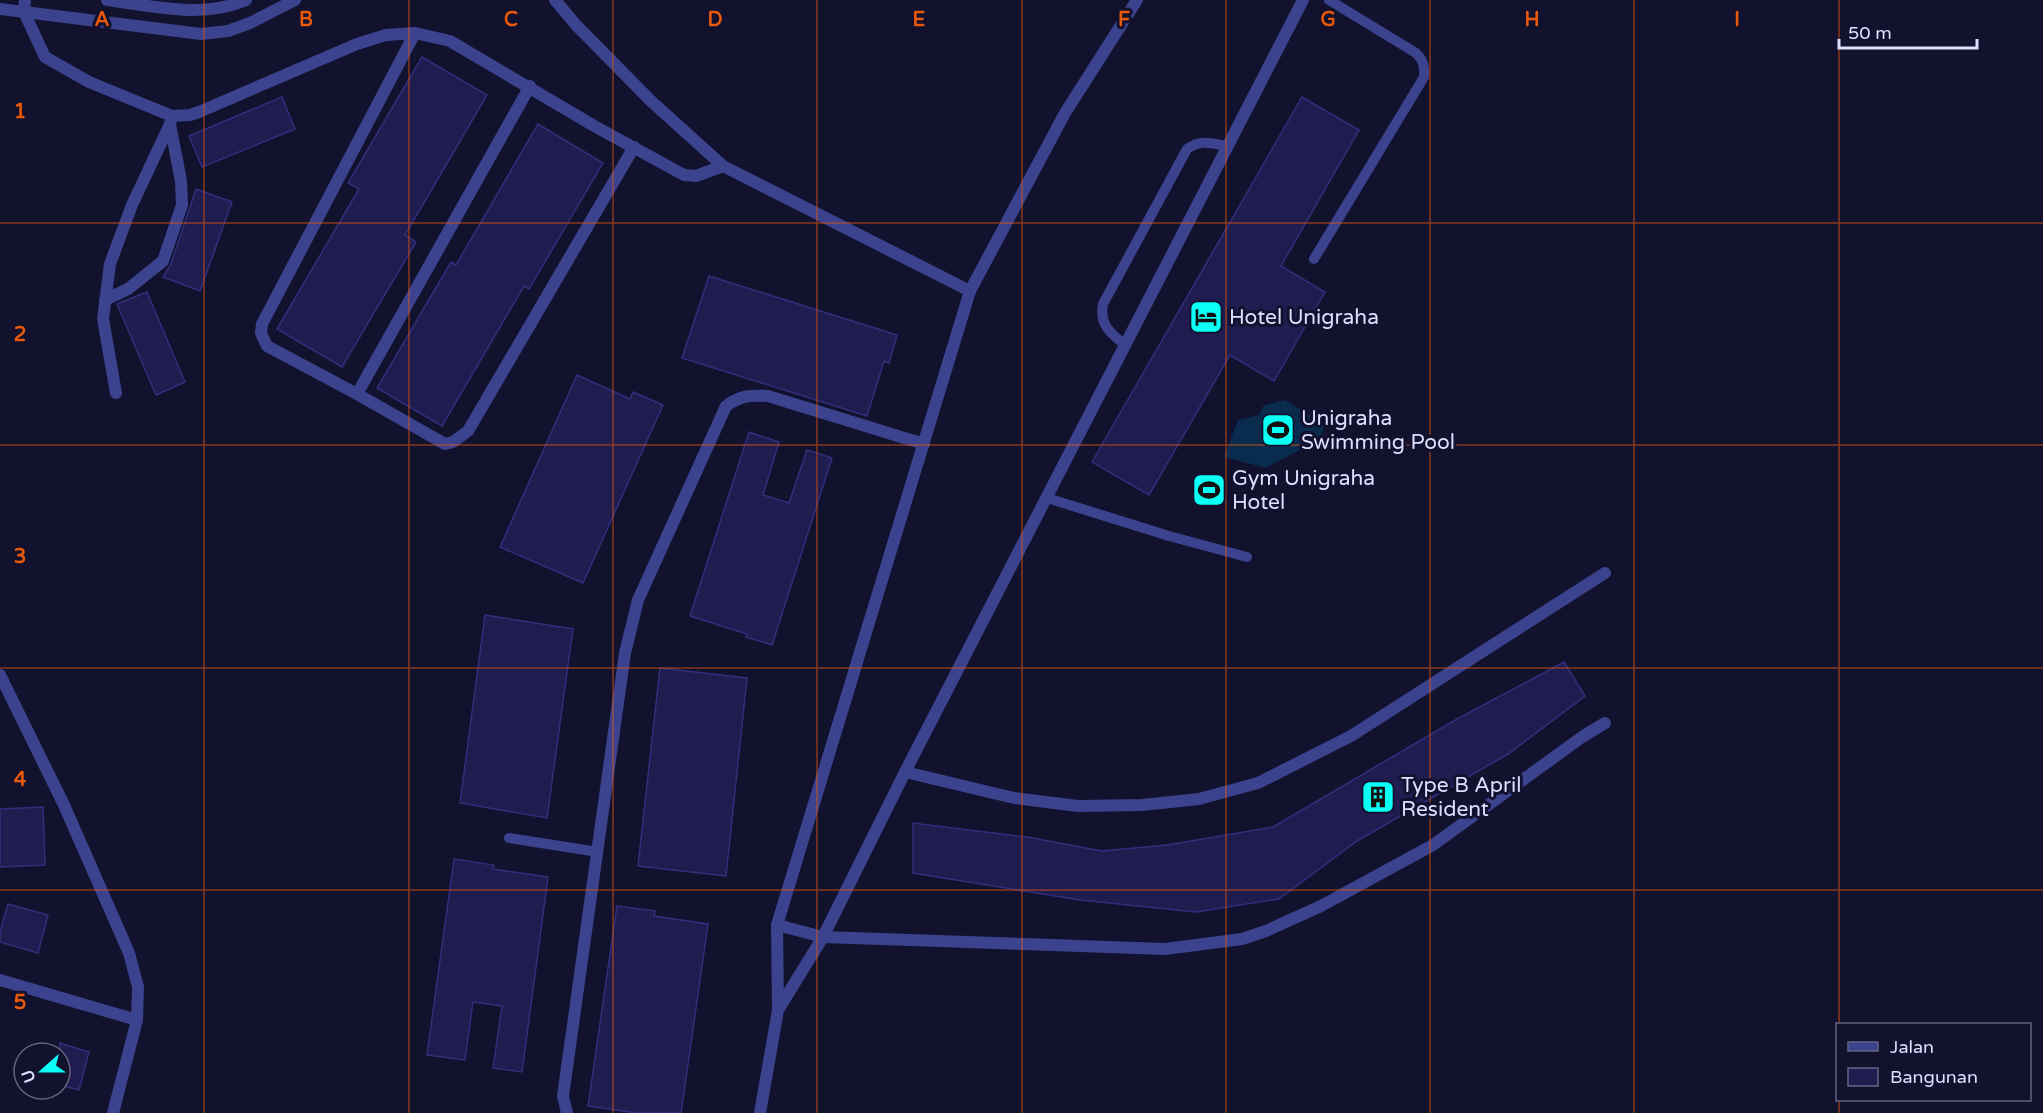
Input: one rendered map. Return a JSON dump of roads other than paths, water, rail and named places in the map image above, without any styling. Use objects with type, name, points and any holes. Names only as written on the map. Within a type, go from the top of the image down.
[{"type":"street","points":[[107,0],[176,9],[209,10],[246,0]]},
{"type":"street","points":[[0,9],[24,6],[201,34],[228,31],[295,0]]},
{"type":"street","points":[[555,0],[576,25],[651,101],[723,166],[970,291]]},
{"type":"street","points":[[760,1113],[778,1010],[777,925],[970,291],[1065,113],[1137,0]]},
{"type":"street","points":[[778,1010],[823,937],[905,772],[1303,0]]},
{"type":"street","points":[[24,6],[45,57],[89,82],[171,120],[199,112],[357,44],[386,35],[415,33],[450,41],[684,175],[696,176],[723,166]]},
{"type":"street","points":[[415,33],[262,324],[261,333],[267,346],[445,444],[453,442],[468,431],[633,147]]},
{"type":"street","points":[[357,394],[530,86]]},
{"type":"street","points":[[105,300],[129,289],[163,261],[182,198],[171,120]]},
{"type":"street","points":[[116,393],[103,319],[110,264],[128,215],[171,120]]},
{"type":"street","points":[[567,1113],[563,1096],[625,653],[638,600],[726,406],[736,398],[749,395],[768,396],[924,444]]},
{"type":"street","points":[[905,772],[1014,798],[1078,806],[1142,805],[1199,799],[1258,783],[1351,736],[1605,573]]},
{"type":"street","points":[[0,675],[64,805],[129,953],[138,987],[137,1020],[113,1113]]},
{"type":"street","points":[[777,925],[823,937],[1165,949],[1242,939],[1266,932],[1321,906],[1433,845],[1582,737],[1605,723]]},
{"type":"street","points":[[0,980],[137,1020]]},
{"type":"lane","points":[[1314,259],[1424,77],[1425,69],[1422,58],[1416,52],[1329,0]]},
{"type":"lane","points":[[1125,345],[1107,330],[1102,321],[1103,304],[1187,149],[1204,141],[1227,146]]},
{"type":"lane","points":[[1047,498],[1169,536],[1247,557]]},
{"type":"lane","points":[[509,838],[598,852]]},
{"type":"water","name":"Unigraha Swimming Pool","points":[[1285,400],[1325,424],[1320,439],[1266,468],[1224,457],[1238,420],[1259,415],[1263,406]]},
{"type":"place","name":"Hotel Unigraha","points":[[1206,317]]},
{"type":"place","name":"Unigraha Swimming Pool","points":[[1278,430]]},
{"type":"place","name":"Gym Unigraha Hotel","points":[[1209,490]]},
{"type":"place","name":"Type B April Resident","points":[[1378,797]]}]
